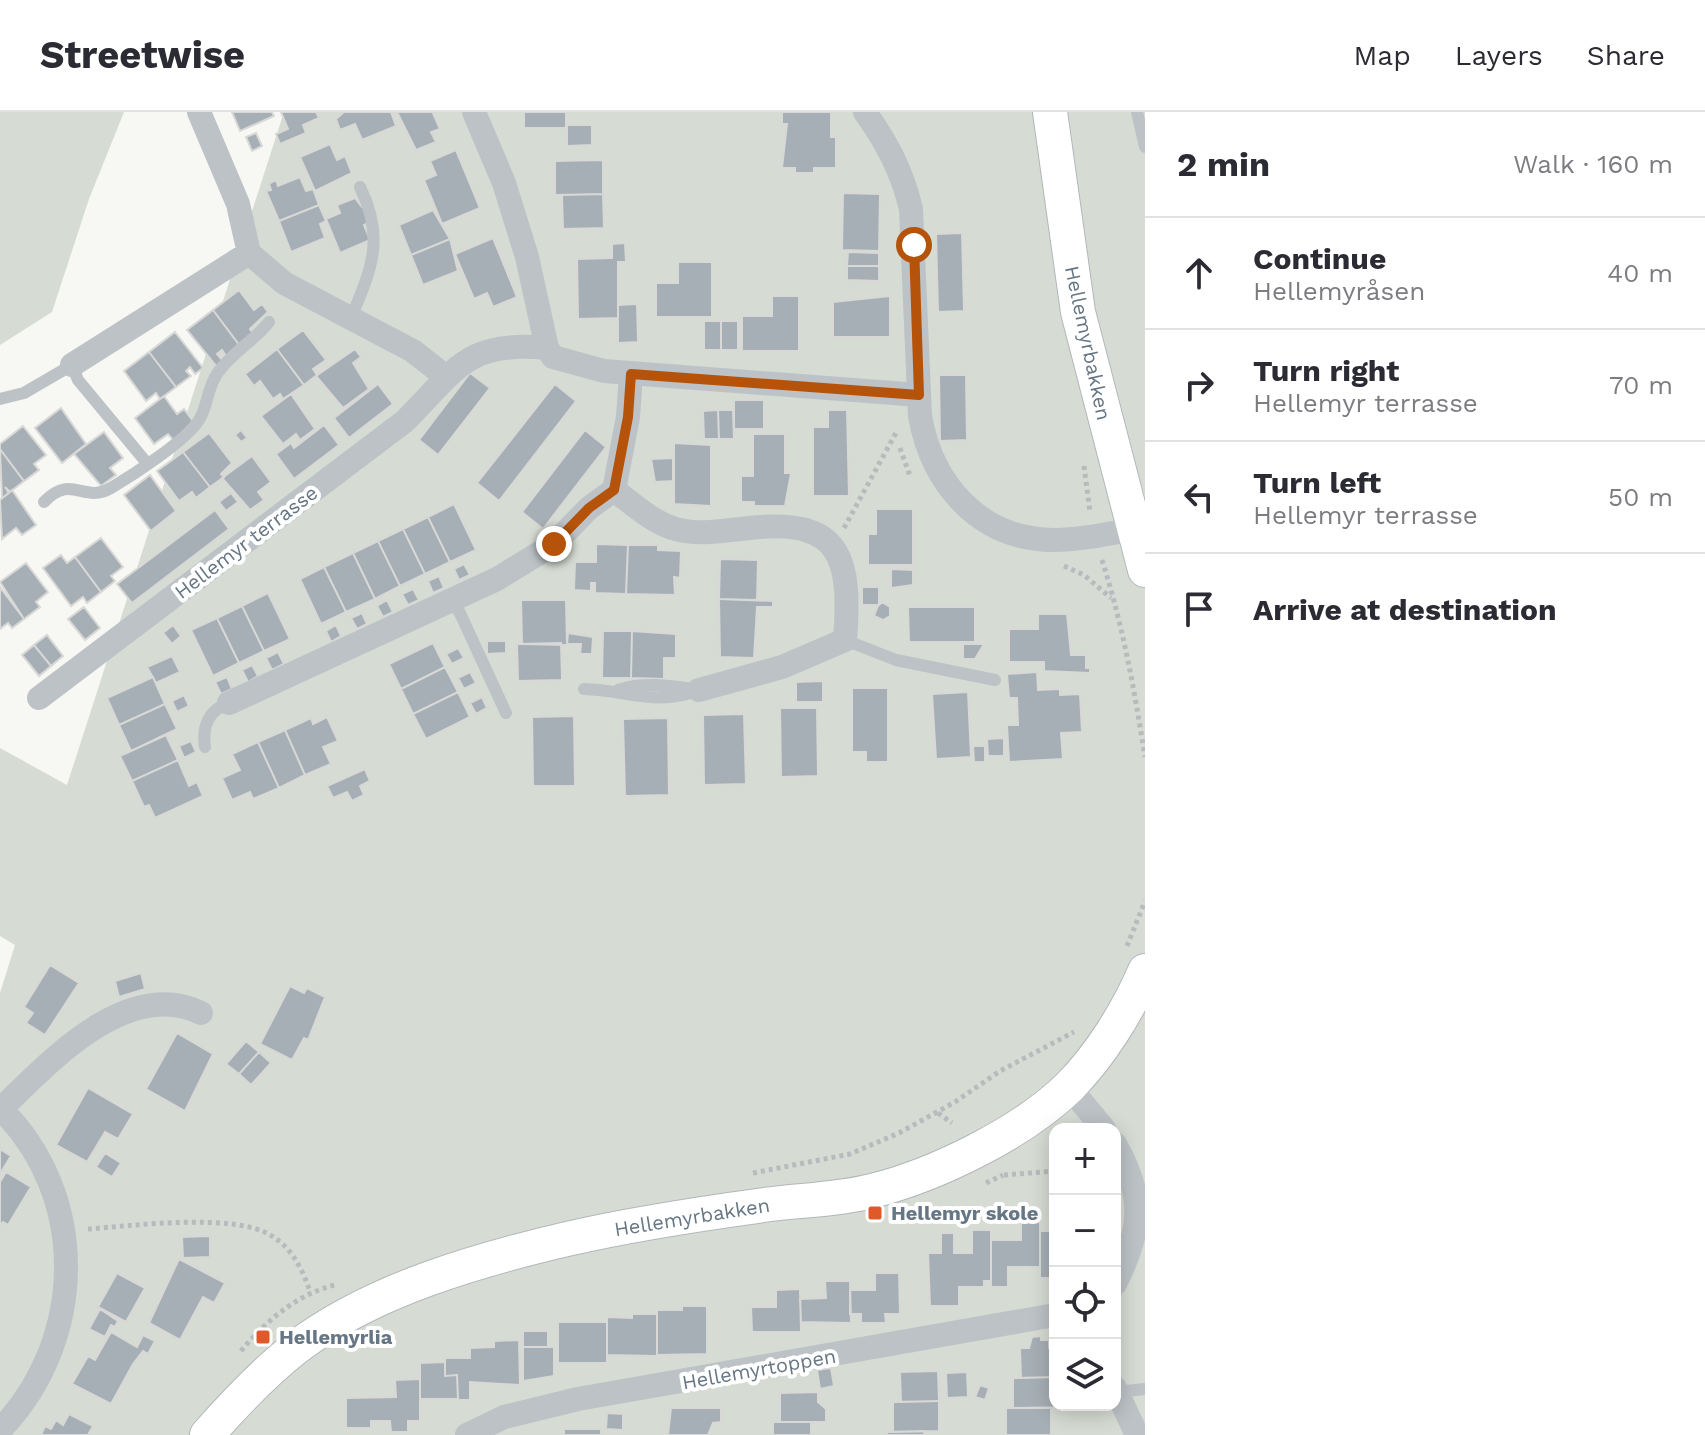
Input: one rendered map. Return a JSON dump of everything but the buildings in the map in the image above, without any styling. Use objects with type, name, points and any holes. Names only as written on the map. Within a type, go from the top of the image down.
[{"type":"street","points":[[199,112],[238,204],[249,253],[284,283],[413,351],[445,376]]},
{"type":"street","points":[[474,112],[509,197],[527,257],[547,348]]},
{"type":"street","points":[[865,112],[890,147],[911,209],[919,395],[924,441],[937,473],[973,512],[1002,529],[1052,540],[1134,529]]},
{"type":"street","name":"Hellemyrbakken","points":[[1050,112],[1078,312],[1145,570]]},
{"type":"street","points":[[72,365],[249,253]]},
{"type":"street","name":"Hellemyr terrasse","points":[[39,698],[405,421],[445,376],[487,350],[522,345],[547,348],[553,357],[575,366],[631,374],[919,395]]},
{"type":"street","points":[[229,703],[531,560],[614,490],[628,417],[631,374]]},
{"type":"street","points":[[614,490],[662,524],[676,529],[709,532],[791,527],[831,544],[845,572],[845,640],[782,667],[699,690]]},
{"type":"street","name":"Hellemyrbakken","points":[[207,1435],[269,1369],[300,1344],[336,1322],[426,1282],[514,1252],[569,1238],[657,1221],[876,1190],[986,1144],[1069,1087],[1125,1011],[1133,964]]},
{"type":"street","points":[[0,1430],[30,1387],[58,1328],[66,1293],[65,1228],[44,1166],[1,1108],[90,1032],[125,1010],[181,1003],[201,1013]]},
{"type":"street","points":[[1069,1087],[1099,1123]]},
{"type":"street","points":[[1121,1153],[1134,1174],[1140,1210],[1137,1232],[1121,1270]]},
{"type":"street","name":"Hellemyrtoppen","points":[[467,1435],[504,1417],[578,1399],[1049,1316]]},
{"type":"street","points":[[1121,1401],[1137,1435]]},
{"type":"lane","points":[[1137,112],[1145,147]]},
{"type":"lane","points":[[351,318],[371,265],[376,237],[373,214],[360,187]]},
{"type":"lane","points":[[44,502],[56,490],[100,493],[109,489],[189,432],[203,414],[216,374],[269,322]]},
{"type":"lane","points":[[0,399],[24,393],[72,365],[78,380],[146,462]]},
{"type":"lane","points":[[448,601],[459,611],[506,713]]},
{"type":"lane","points":[[845,640],[896,660],[995,680]]},
{"type":"lane","points":[[584,689],[618,690],[630,685],[663,685],[699,690]]},
{"type":"lane","points":[[205,747],[204,727],[209,716],[229,703]]},
{"type":"lane","points":[[1121,1390],[1145,1389]]},
{"type":"path","points":[[831,544],[840,536],[919,395]]},
{"type":"path","points":[[1133,964],[1145,901]]},
{"type":"path","points":[[744,1175],[850,1154],[938,1113],[1000,1071],[1081,1025]]},
{"type":"path","points":[[938,1113],[952,1123]]},
{"type":"path","points":[[994,1167],[1003,1175],[1049,1171]]},
{"type":"path","points":[[65,1228],[218,1223],[260,1230],[292,1254],[310,1291]]},
{"type":"path","points":[[239,1353],[258,1332],[310,1291],[348,1282]]},
{"type":"shaded area","points":[[0,112],[124,112],[89,199],[52,312],[0,345]]},
{"type":"shaded area","points":[[284,112],[1145,112],[1145,1435],[0,1435],[0,993],[15,945],[0,936],[0,748],[67,785]]},
{"type":"place","name":"Hellemyr skole","points":[[875,1213]]},
{"type":"place","name":"Hellemyrlia","points":[[263,1337]]},
{"type":"route","points":[[554,544],[589,508],[614,490],[628,417],[631,374],[735,379],[919,395],[914,245]]}]
